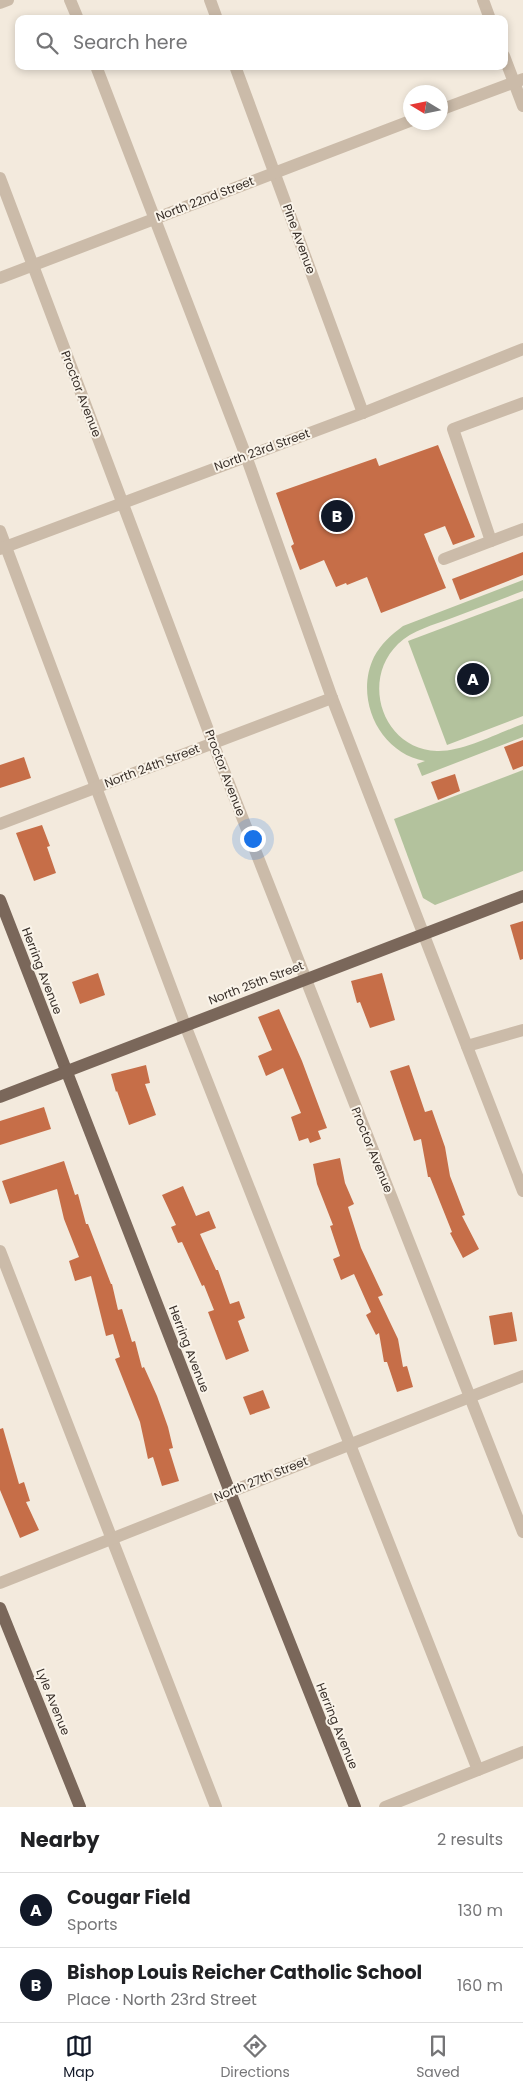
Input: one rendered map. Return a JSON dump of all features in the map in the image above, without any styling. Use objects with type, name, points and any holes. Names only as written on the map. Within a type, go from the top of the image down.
[{"type":"main road","name":"North 25th Street","points":[[0,1097],[523,896]]},
{"type":"main road","name":"Herring Avenue","points":[[0,900],[230,1492],[355,1807]]},
{"type":"main road","name":"Lyle Avenue","points":[[0,1608],[80,1807]]},
{"type":"street","points":[[0,3],[8,0]]},
{"type":"street","points":[[70,0],[76,15]]},
{"type":"street","points":[[210,0],[216,15]]},
{"type":"street","points":[[483,0],[489,15]]},
{"type":"street","points":[[508,63],[518,80],[523,106]]},
{"type":"street","points":[[98,70],[246,456],[332,698],[523,1191]]},
{"type":"street","name":"Pine Avenue","points":[[237,70],[363,413]]},
{"type":"street","points":[[448,107],[518,80]]},
{"type":"street","name":"North 22nd Street","points":[[0,278],[403,124]]},
{"type":"street","name":"Proctor Avenue","points":[[0,178],[304,979],[523,1532]]},
{"type":"street","name":"North 23rd Street","points":[[3,548],[363,413],[523,349]]},
{"type":"street","points":[[491,541],[452,429],[523,403]]},
{"type":"street","points":[[444,559],[523,529]]},
{"type":"street","points":[[0,531],[3,548],[185,1025],[348,1444],[478,1770]]},
{"type":"street","name":"North 24th Street","points":[[0,824],[332,698]]},
{"type":"street","points":[[467,1046],[523,1030]]},
{"type":"street","points":[[0,1251],[216,1807]]},
{"type":"street","name":"North 27th Street","points":[[0,1583],[523,1376]]},
{"type":"street","points":[[385,1807],[523,1752]]},
{"type":"green space","points":[[523,580],[523,591],[416,631],[398,644],[387,659],[380,676],[379,694],[383,711],[391,726],[403,739],[418,747],[437,751],[458,748],[523,724],[523,737],[422,776],[417,764],[425,761],[409,756],[395,747],[383,735],[375,721],[369,706],[367,689],[374,657],[387,640],[403,626]]},
{"type":"green space","points":[[523,598],[523,716],[447,745],[408,641]]},
{"type":"green space","points":[[523,770],[523,871],[435,905],[423,898],[394,819]]},
{"type":"building","points":[[438,445],[475,537],[453,545],[445,526],[424,534],[446,588],[381,613],[367,577],[336,587],[324,560],[300,570],[291,546],[294,544],[276,493],[376,458],[379,466]]},
{"type":"building","points":[[523,552],[523,575],[460,600],[452,579]]},
{"type":"building","points":[[523,740],[523,766],[513,770],[504,747]]},
{"type":"building","points":[[24,757],[31,778],[0,788],[0,765]]},
{"type":"building","points":[[455,774],[460,791],[438,800],[431,782]]},
{"type":"building","points":[[42,825],[50,846],[47,847],[56,873],[34,881],[16,833]]},
{"type":"building","points":[[523,921],[523,959],[520,960],[510,925]]},
{"type":"building","points":[[98,973],[105,995],[80,1004],[72,982]]},
{"type":"building","points":[[382,973],[395,1020],[370,1028],[360,1002],[357,1003],[351,981]]},
{"type":"building","points":[[279,1009],[302,1061],[327,1128],[318,1131],[321,1139],[310,1143],[308,1138],[299,1141],[291,1117],[301,1113],[283,1068],[266,1076],[258,1056],[272,1050],[258,1017]]},
{"type":"building","points":[[146,1065],[150,1083],[145,1084],[156,1115],[129,1125],[111,1074]]},
{"type":"building","points":[[409,1065],[425,1112],[432,1110],[445,1147],[450,1176],[465,1215],[462,1216],[479,1249],[463,1258],[450,1233],[452,1232],[430,1177],[428,1177],[421,1139],[414,1141],[390,1071]]},
{"type":"building","points":[[44,1107],[51,1129],[0,1145],[0,1121]]},
{"type":"building","points":[[340,1158],[345,1183],[354,1204],[348,1207],[361,1248],[383,1295],[378,1297],[398,1339],[403,1367],[407,1366],[413,1387],[397,1392],[387,1362],[384,1362],[379,1333],[376,1335],[366,1315],[371,1312],[354,1274],[341,1280],[333,1259],[340,1256],[330,1226],[333,1225],[317,1184],[313,1164]]},
{"type":"building","points":[[64,1161],[75,1195],[78,1194],[86,1224],[88,1224],[112,1284],[118,1310],[122,1309],[132,1342],[135,1341],[142,1368],[144,1367],[157,1396],[168,1427],[173,1448],[169,1449],[179,1481],[162,1486],[153,1457],[148,1459],[140,1422],[115,1359],[120,1357],[113,1334],[106,1336],[91,1276],[75,1281],[69,1261],[79,1257],[64,1219],[57,1189],[10,1204],[2,1181]]},
{"type":"building","points":[[183,1186],[196,1216],[209,1211],[216,1228],[200,1234],[216,1270],[218,1270],[230,1304],[239,1301],[245,1318],[238,1321],[249,1351],[226,1360],[208,1312],[214,1310],[204,1285],[202,1286],[182,1242],[178,1243],[171,1227],[176,1225],[162,1195]]},
{"type":"building","points":[[512,1312],[517,1341],[494,1345],[489,1316]]},
{"type":"building","points":[[263,1390],[270,1408],[250,1415],[243,1397]]},
{"type":"building","points":[[3,1428],[19,1484],[24,1482],[30,1501],[26,1502],[39,1530],[20,1538],[0,1490],[0,1429]]},
{"type":"place","name":"Bishop Louis Reicher Catholic School","points":[[337,516]]},
{"type":"place","name":"Cougar Field","points":[[473,679]]}]
